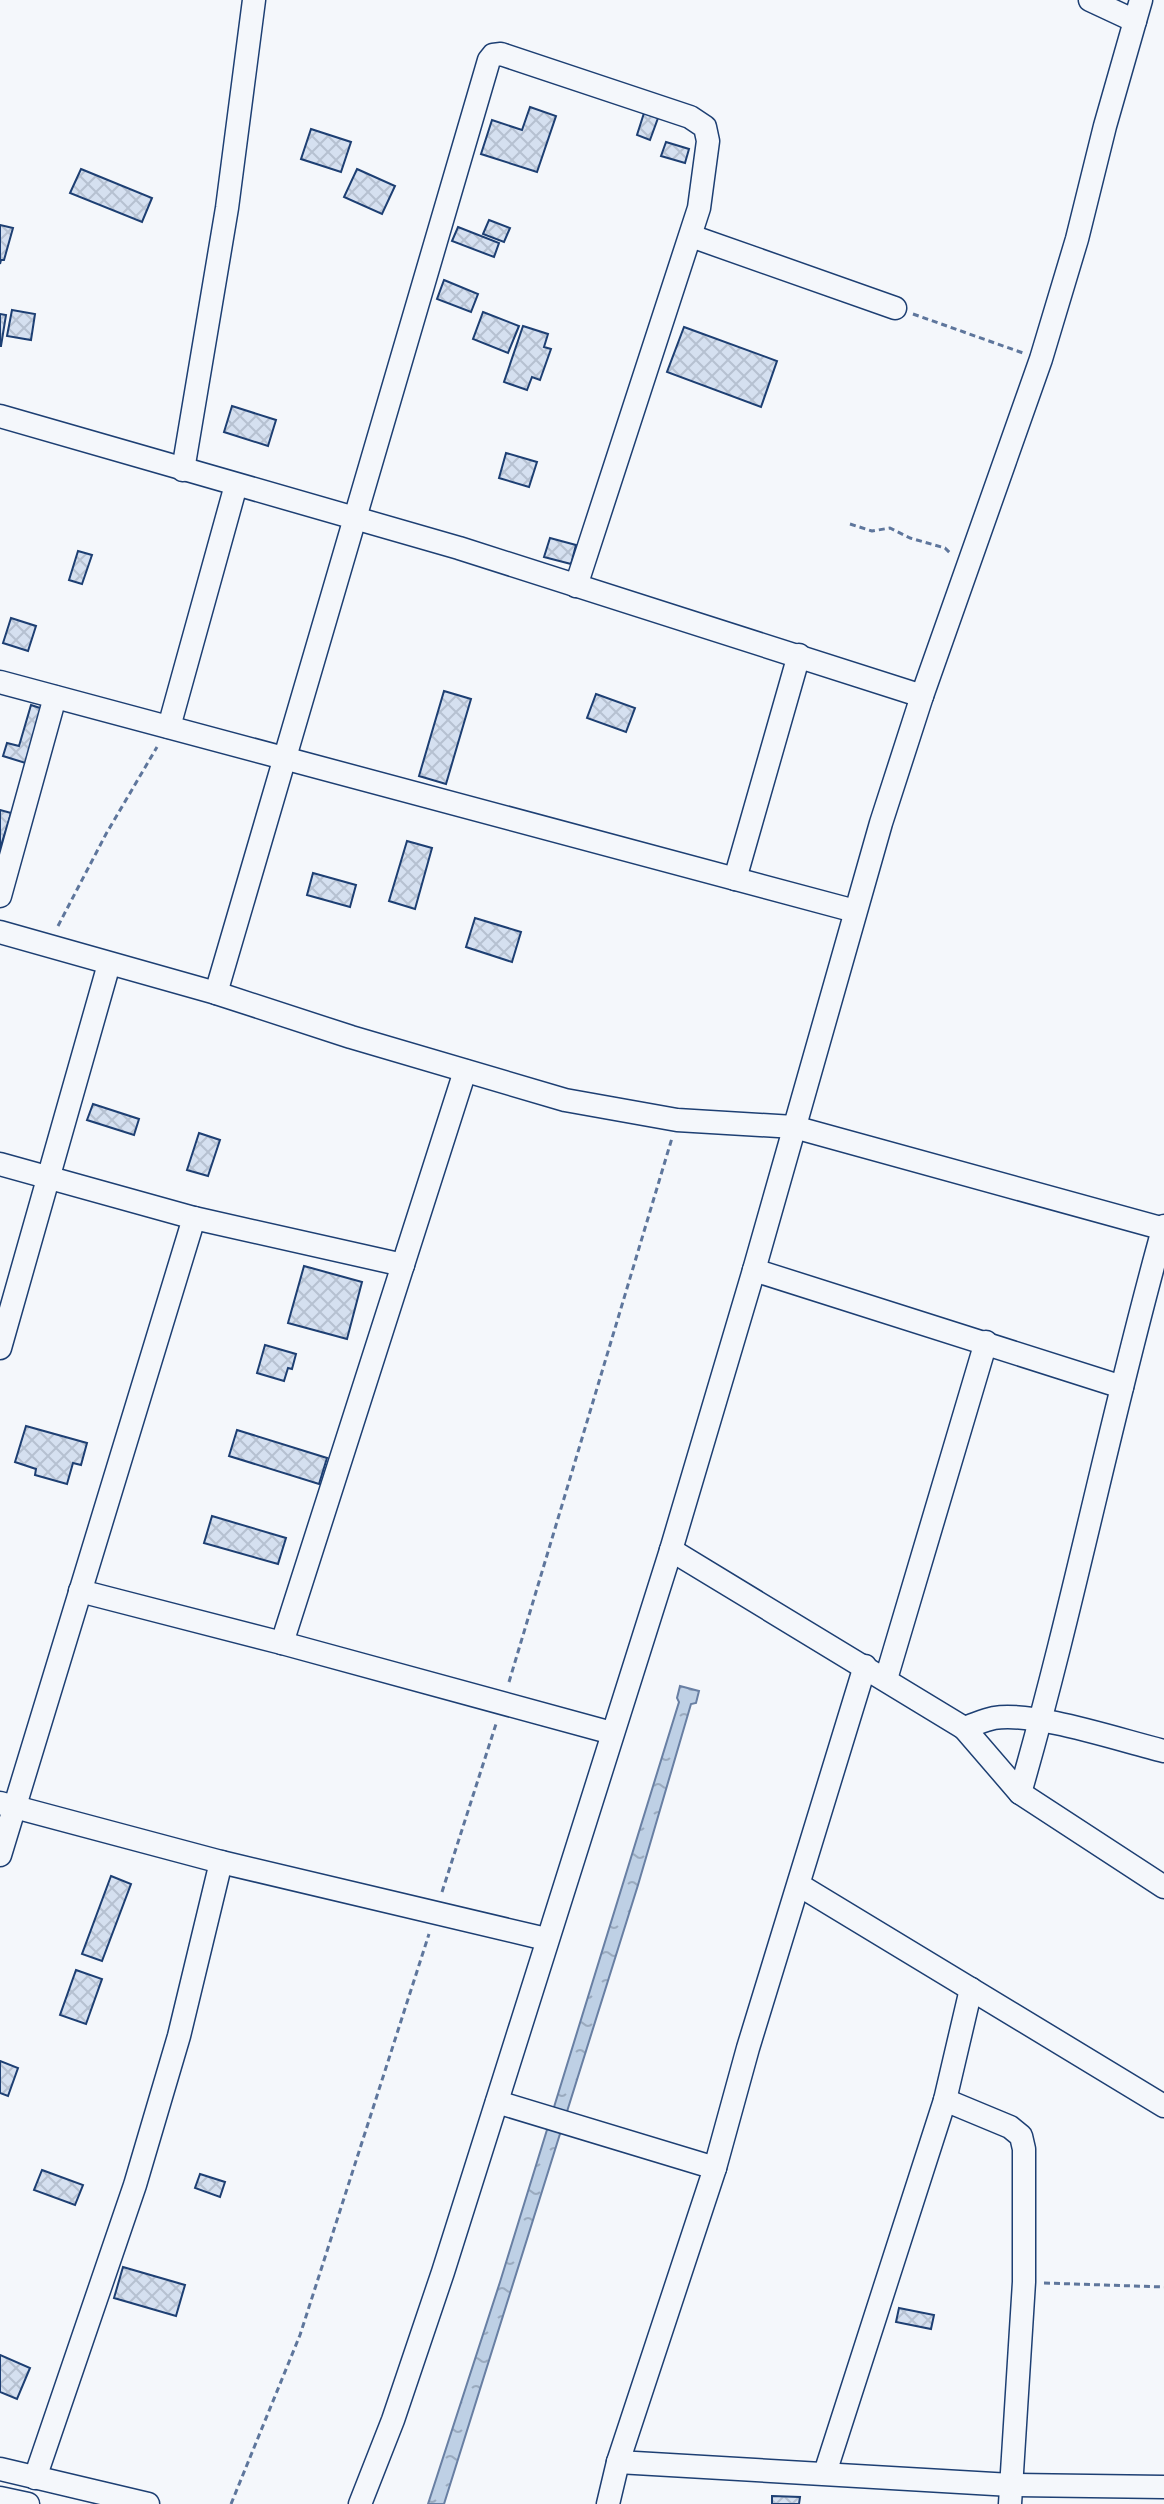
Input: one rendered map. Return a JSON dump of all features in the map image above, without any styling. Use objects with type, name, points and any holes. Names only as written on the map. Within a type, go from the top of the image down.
[{"type":"street","points":[[183,470],[227,208],[254,0]]},
{"type":"street","points":[[360,2504],[393,2420],[497,2102],[671,1550],[855,911],[922,696],[1041,359],[1077,239],[1138,11],[1090,0]]},
{"type":"street","points":[[216,993],[353,518],[493,55],[501,54],[690,117],[705,127],[708,141],[706,169],[691,236],[576,586]]},
{"type":"street","points":[[691,236],[895,308]]},
{"type":"street","points":[[0,416],[353,518],[799,655],[922,696]]},
{"type":"street","points":[[169,727],[236,485]]},
{"type":"street","points":[[735,879],[799,655]]},
{"type":"street","points":[[0,682],[855,911]]},
{"type":"street","points":[[0,896],[55,697]]},
{"type":"street","points":[[0,932],[216,993],[565,1100],[677,1120],[794,1127],[1164,1228],[1041,1721],[1020,1793]]},
{"type":"street","points":[[0,1348],[109,964]]},
{"type":"street","points":[[282,1643],[465,1071]]},
{"type":"street","points":[[0,1164],[194,1218],[403,1265]]},
{"type":"street","points":[[0,1855],[8,1805],[80,1591],[194,1218]]},
{"type":"street","points":[[754,1270],[1122,1387]]},
{"type":"street","points":[[886,1679],[986,1342]]},
{"type":"street","points":[[671,1550],[964,1728],[1020,1793],[1164,1887]]},
{"type":"street","points":[[80,1591],[612,1733]]},
{"type":"street","points":[[608,2504],[618,2462],[715,2168],[748,2048],[865,1666]]},
{"type":"street","points":[[964,1728],[994,1718],[1041,1721],[1164,1751]]},
{"type":"street","points":[[8,1805],[221,1862],[546,1939]]},
{"type":"street","points":[[35,2478],[139,2170],[179,2036],[221,1862]]},
{"type":"street","points":[[799,1885],[1164,2106]]},
{"type":"street","points":[[825,2473],[945,2100],[971,1989]]},
{"type":"street","points":[[945,2100],[1010,2127],[1021,2136],[1024,2149],[1024,2282],[1010,2494]]},
{"type":"street","points":[[497,2102],[715,2168]]},
{"type":"street","points":[[618,2462],[825,2473],[1010,2494],[1164,2487]]},
{"type":"street","points":[[0,2469],[148,2504]]},
{"type":"street","points":[[0,2498],[28,2504]]},
{"type":"path","points":[[895,308],[1041,359]]},
{"type":"path","points":[[850,524],[872,531],[890,528],[910,538],[945,548],[967,570]]},
{"type":"path","points":[[47,947],[106,834],[169,727]]},
{"type":"path","points":[[231,2504],[300,2335],[503,1702],[677,1120]]},
{"type":"path","points":[[1024,2282],[1164,2287]]},
{"type":"water","points":[[680,1686],[699,1691],[696,1703],[691,1704],[638,1885],[444,2504],[428,2504],[500,2282],[679,1702]]},
{"type":"building","points":[[530,107],[556,116],[537,172],[481,154],[492,120],[522,130]]},
{"type":"building","points":[[644,113],[658,118],[650,140],[637,135]]},
{"type":"building","points":[[311,129],[351,142],[341,172],[301,159]]},
{"type":"building","points":[[666,142],[689,149],[685,163],[661,156]]},
{"type":"building","points":[[81,169],[152,198],[142,222],[70,193]]},
{"type":"building","points":[[357,169],[395,186],[382,214],[344,197]]},
{"type":"building","points":[[489,220],[510,228],[504,242],[483,234]]},
{"type":"building","points":[[0,225],[13,228],[4,260],[0,264]]},
{"type":"building","points":[[458,227],[499,243],[494,257],[452,241]]},
{"type":"building","points":[[444,280],[478,294],[471,312],[437,299]]},
{"type":"building","points":[[12,310],[35,314],[31,340],[7,336]]},
{"type":"building","points":[[483,312],[519,326],[508,353],[473,339]]},
{"type":"building","points":[[0,314],[6,315],[1,346],[0,346]]},
{"type":"building","points":[[523,326],[548,334],[544,347],[551,349],[540,380],[532,377],[527,390],[504,382]]},
{"type":"building","points":[[684,327],[777,361],[761,407],[667,372]]},
{"type":"building","points":[[232,406],[276,420],[268,446],[224,432]]},
{"type":"building","points":[[506,453],[537,462],[529,487],[499,478]]},
{"type":"building","points":[[550,538],[576,545],[571,564],[544,557]]},
{"type":"building","points":[[78,551],[92,555],[82,584],[69,580]]},
{"type":"building","points":[[11,618],[36,626],[28,651],[3,643]]},
{"type":"building","points":[[444,691],[471,699],[446,784],[419,776]]},
{"type":"building","points":[[596,694],[635,708],[626,732],[587,718]]},
{"type":"building","points":[[31,705],[49,711],[32,765],[3,756],[7,743],[19,746]]},
{"type":"building","points":[[0,810],[11,813],[0,849]]},
{"type":"building","points":[[407,841],[432,848],[415,909],[389,901]]},
{"type":"building","points":[[313,873],[356,885],[350,907],[307,895]]},
{"type":"building","points":[[475,918],[521,932],[512,962],[466,947]]},
{"type":"building","points":[[93,1104],[139,1119],[134,1135],[87,1120]]},
{"type":"building","points":[[199,1133],[220,1140],[208,1176],[187,1170]]},
{"type":"building","points":[[304,1266],[362,1282],[347,1339],[288,1323]]},
{"type":"building","points":[[265,1345],[296,1354],[292,1369],[288,1368],[284,1381],[257,1373]]},
{"type":"building","points":[[26,1426],[87,1443],[81,1465],[73,1463],[67,1484],[35,1475],[36,1469],[15,1462]]},
{"type":"building","points":[[237,1430],[327,1458],[319,1484],[229,1456]]},
{"type":"building","points":[[212,1516],[286,1538],[278,1564],[204,1543]]},
{"type":"building","points":[[111,1876],[131,1884],[102,1961],[82,1954]]},
{"type":"building","points":[[76,1970],[102,1979],[86,2024],[60,2015]]},
{"type":"building","points":[[0,2061],[18,2068],[8,2096],[0,2093]]},
{"type":"building","points":[[42,2170],[83,2185],[75,2205],[34,2190]]},
{"type":"building","points":[[200,2174],[225,2182],[220,2197],[195,2188]]},
{"type":"building","points":[[123,2267],[185,2285],[176,2316],[114,2298]]},
{"type":"building","points":[[899,2308],[934,2315],[931,2329],[896,2322]]},
{"type":"building","points":[[0,2355],[30,2368],[17,2399],[0,2392]]},
{"type":"building","points":[[772,2496],[800,2497],[799,2504],[772,2504]]}]
